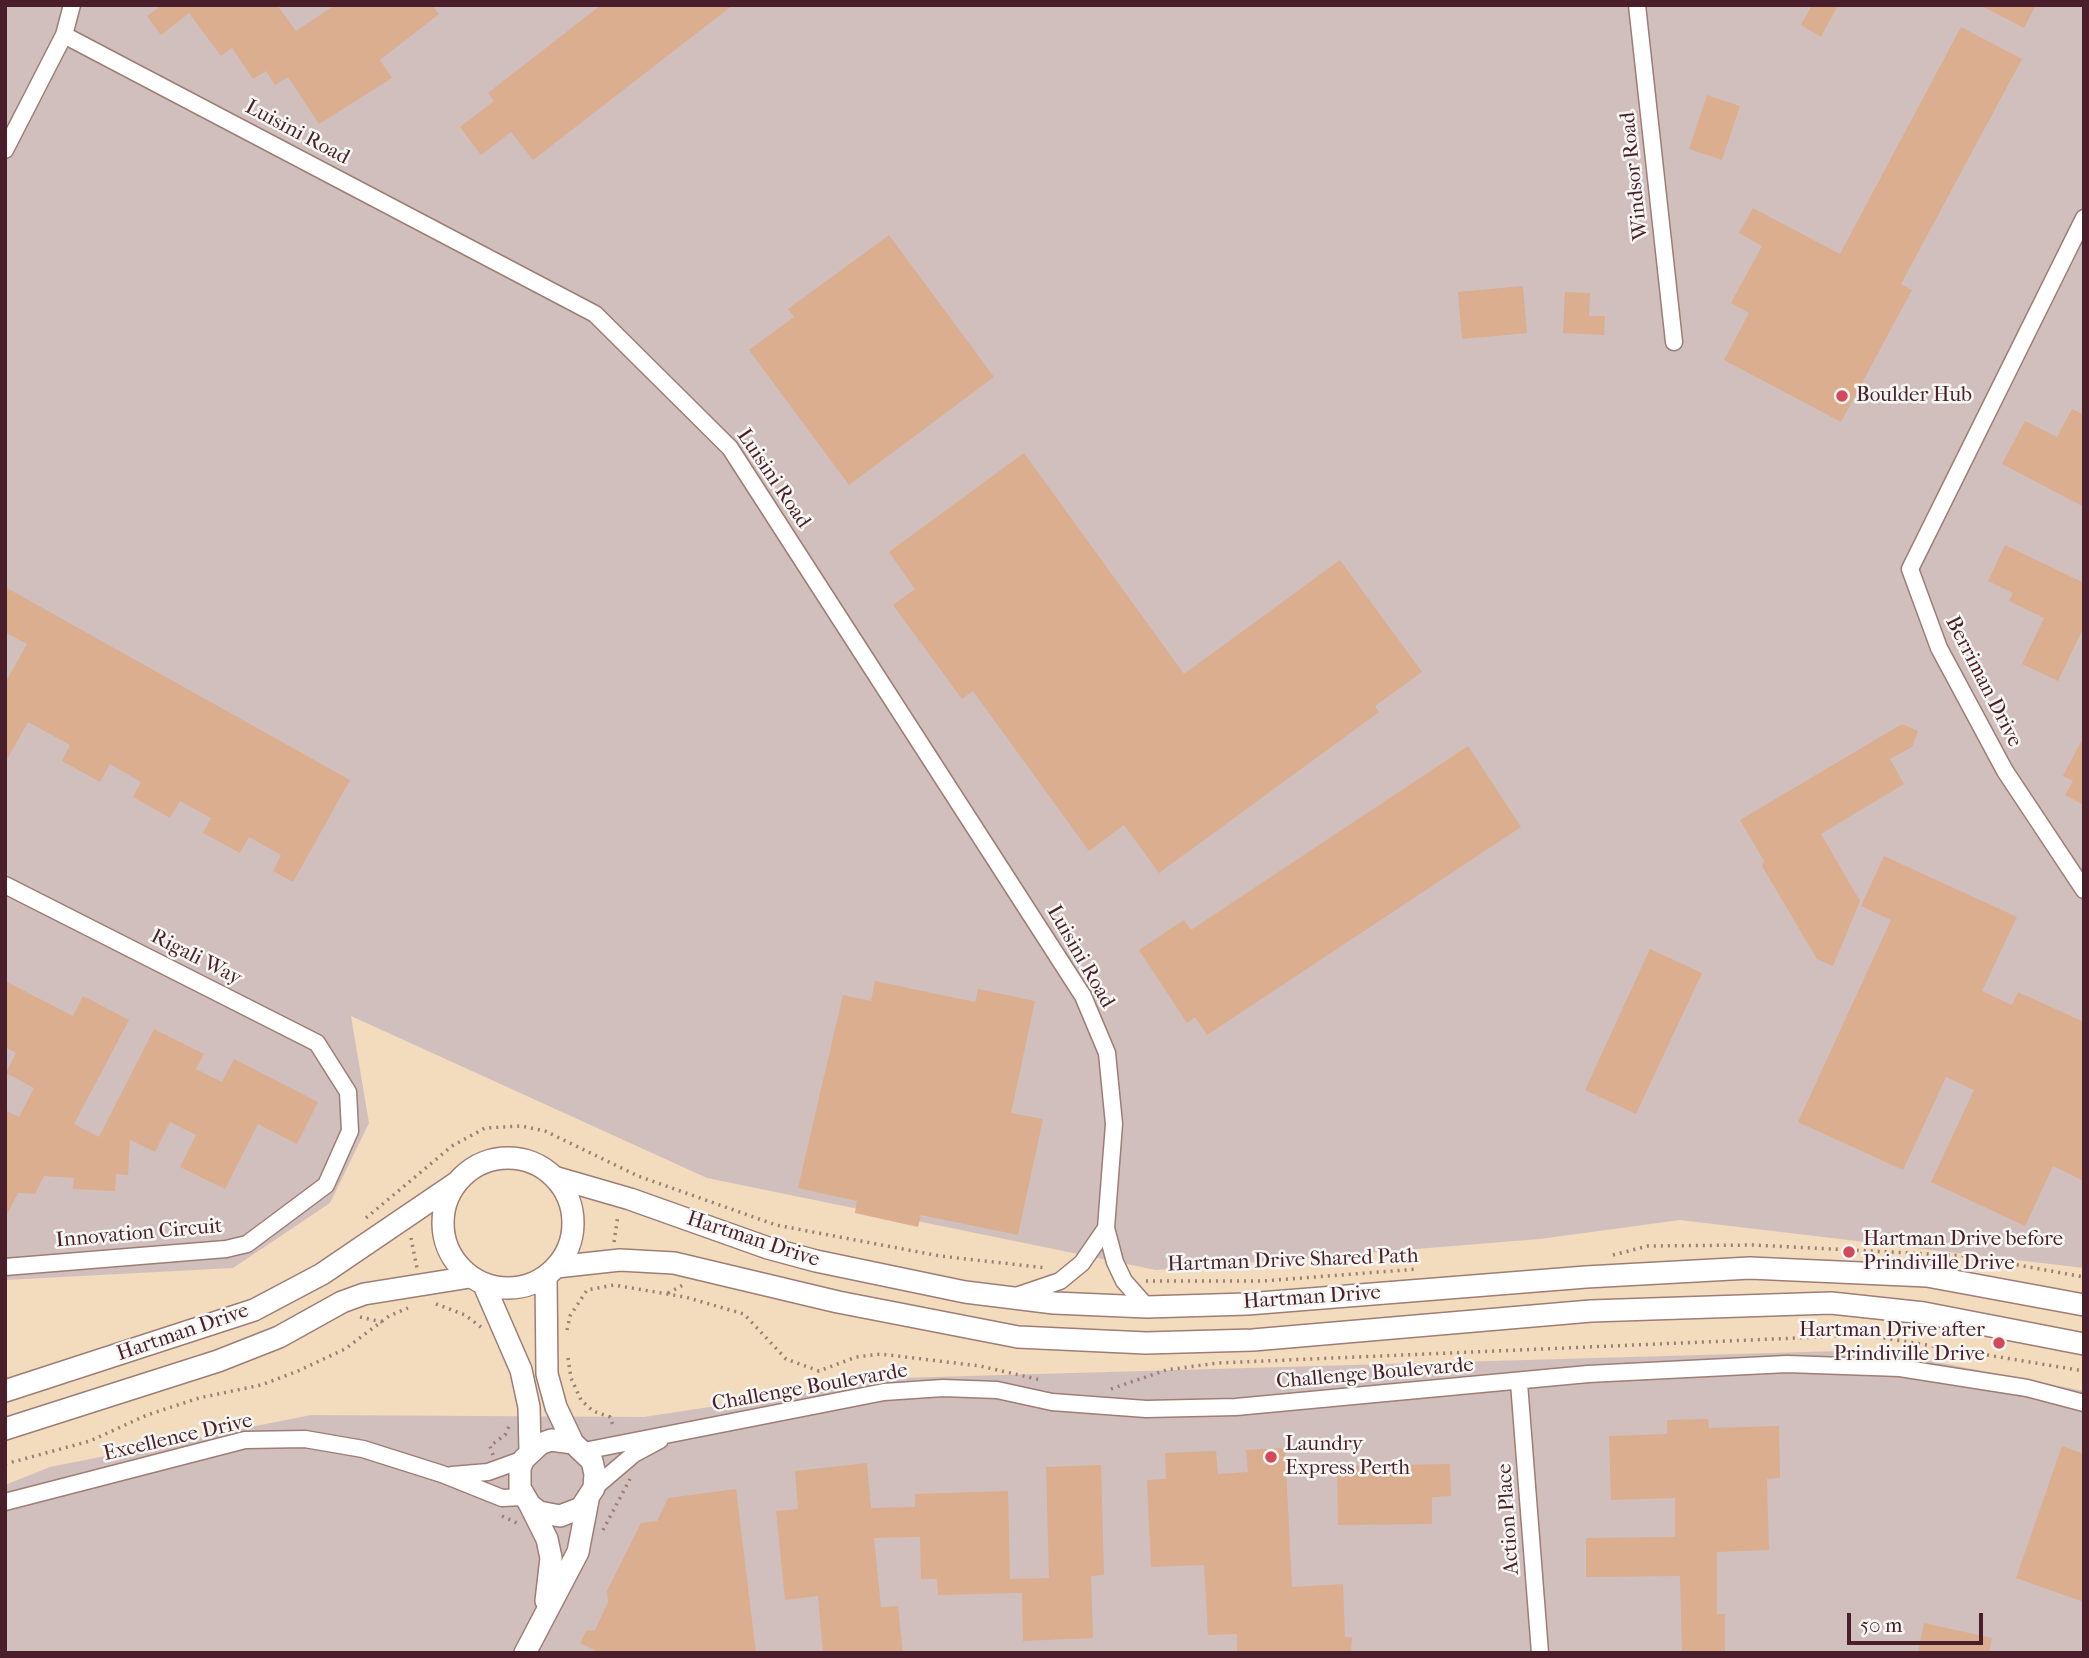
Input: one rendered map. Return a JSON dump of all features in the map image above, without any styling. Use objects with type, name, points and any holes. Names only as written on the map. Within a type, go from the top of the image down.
[{"type":"main road","points":[[504,1159],[527,1161],[554,1177],[567,1198],[572,1222],[571,1238],[551,1271],[527,1286],[506,1289],[477,1281],[455,1263],[445,1244],[442,1223],[446,1202],[456,1183],[481,1164],[504,1159]]},
{"type":"main road","name":"Hartman Drive","points":[[554,1177],[625,1198],[768,1248],[816,1261],[965,1292],[1010,1298],[1147,1307],[1247,1304],[1586,1277],[1750,1268],[1927,1276],[2084,1305]]},
{"type":"main road","name":"Hartman Drive","points":[[5,1391],[254,1310],[322,1274],[456,1183]]},
{"type":"main road","name":"Hartman Drive","points":[[551,1271],[614,1261],[645,1259],[674,1263],[838,1302],[1018,1337],[1146,1342],[1252,1340],[1591,1311],[1831,1303],[1924,1313],[2084,1344]]},
{"type":"main road","points":[[525,1653],[578,1552],[591,1494],[592,1461],[579,1447],[555,1406],[547,1374],[551,1271]]},
{"type":"main road","name":"Hartman Drive","points":[[5,1429],[218,1361],[279,1337],[342,1302],[419,1285],[477,1281]]},
{"type":"main road","points":[[477,1281],[521,1370],[529,1407],[527,1455],[519,1478],[527,1501],[547,1539],[551,1558],[542,1620]]},
{"type":"main road","points":[[527,1455],[551,1440],[579,1447]]},
{"type":"main road","points":[[527,1501],[539,1512],[560,1516],[581,1508],[591,1494]]},
{"type":"street","points":[[5,150],[64,35],[72,5]]},
{"type":"street","name":"Windsor Road","points":[[1637,5],[1674,342]]},
{"type":"street","name":"Luisini Road","points":[[64,35],[594,314],[730,447],[1083,996],[1107,1053],[1113,1112],[1105,1228],[1123,1278],[1147,1307]]},
{"type":"street","name":"Berriman Drive","points":[[2084,218],[1910,569],[1939,648],[2005,771],[2084,890]]},
{"type":"street","name":"Rigali Way","points":[[5,885],[317,1043],[348,1092]]},
{"type":"street","name":"Innovation Circuit","points":[[5,1267],[226,1249],[247,1244],[326,1185],[350,1131],[348,1092]]},
{"type":"street","name":"Luisini Road","points":[[1010,1298],[1060,1280],[1082,1263],[1105,1228]]},
{"type":"street","name":"Challenge Boulevarde","points":[[579,1447],[671,1434],[884,1392],[931,1389],[997,1390],[1052,1402],[1146,1409],[1236,1407],[1519,1383],[1588,1374],[1787,1364],[1900,1368],[2027,1388],[2084,1403]]},
{"type":"street","name":"Action Place","points":[[1519,1383],[1540,1653]]},
{"type":"street","name":"Challenge Boulevarde","points":[[591,1494],[634,1454],[671,1434]]},
{"type":"street","name":"Excellence Drive","points":[[5,1502],[245,1440],[305,1439],[363,1449],[442,1474],[502,1498],[527,1501]]},
{"type":"street","name":"Excellence Drive","points":[[442,1474],[474,1475],[527,1455]]},
{"type":"path","points":[[362,1221],[452,1146],[485,1128],[521,1126],[545,1131],[638,1175],[776,1225],[940,1256],[1049,1268]]},
{"type":"path","points":[[614,1284],[618,1210],[638,1175]]},
{"type":"path","points":[[404,1219],[410,1234],[419,1285]]},
{"type":"path","points":[[1603,1257],[1648,1246],[1753,1245],[1968,1256],[2084,1277]]},
{"type":"path","name":"Hartman Drive Shared Path","points":[[1123,1278],[1157,1282],[1250,1281],[1410,1268],[1430,1271]]},
{"type":"shaded area","points":[[5,5],[2084,5],[2084,1268],[1680,1220],[1540,1239],[1156,1270],[707,1178],[351,1016],[369,1123],[330,1203],[233,1268],[5,1280]]},
{"type":"shaded area","points":[[1875,1350],[2084,1391],[2084,1653],[5,1653],[5,1485],[50,1467],[311,1415],[644,1417],[899,1378]]},
{"type":"building","points":[[162,5],[277,5],[296,31],[335,5],[432,5],[439,14],[380,60],[392,78],[319,124],[288,77],[275,85],[266,71],[253,79],[232,48],[221,56],[189,13],[161,35],[147,16]]},
{"type":"building","points":[[601,5],[733,5],[533,160],[511,132],[481,155],[460,127],[494,101],[488,93]]},
{"type":"building","points":[[1812,5],[1838,5],[1821,37],[1801,25]]},
{"type":"building","points":[[1980,5],[2036,5],[2024,28]]},
{"type":"building","points":[[1961,27],[2022,59],[1901,284],[1912,290],[1841,422],[1724,360],[1749,313],[1731,303],[1762,246],[1739,233],[1753,208],[1840,254]]},
{"type":"building","points":[[1707,95],[1740,106],[1722,160],[1689,149]]},
{"type":"building","points":[[889,235],[994,377],[849,485],[749,350],[794,317],[788,309]]},
{"type":"building","points":[[1523,286],[1527,333],[1462,339],[1458,292]]},
{"type":"building","points":[[1565,292],[1590,293],[1589,316],[1605,316],[1604,335],[1563,333]]},
{"type":"building","points":[[2072,409],[2084,415],[2084,507],[2002,464],[2025,421],[2057,437]]},
{"type":"building","points":[[1024,453],[1184,674],[1340,560],[1422,672],[1375,706],[1379,712],[1159,873],[1124,825],[1089,851],[973,691],[962,699],[893,605],[915,589],[889,552]]},
{"type":"building","points":[[2005,545],[2084,583],[2084,626],[2058,681],[2022,664],[2044,618],[2009,601],[2013,593],[1988,581]]},
{"type":"building","points":[[5,587],[350,780],[293,882],[273,871],[281,855],[249,837],[240,853],[203,833],[211,818],[180,801],[170,818],[133,797],[141,782],[110,764],[100,782],[62,761],[70,745],[28,722],[5,763],[5,683],[27,644],[5,632]]},
{"type":"building","points":[[1902,724],[1918,731],[1912,747],[1890,759],[1904,784],[1821,834],[1860,901],[1833,966],[1817,959],[1762,866],[1764,861],[1740,820]]},
{"type":"building","points":[[2084,736],[2084,805],[2065,795],[2073,781],[2063,776]]},
{"type":"building","points":[[1468,746],[1521,827],[1207,1035],[1195,1017],[1187,1023],[1139,950],[1184,920],[1191,930]]},
{"type":"building","points":[[1884,856],[2017,917],[1982,991],[2012,1005],[2018,992],[2084,1022],[2084,1181],[2053,1166],[2025,1226],[1931,1182],[1974,1090],[1946,1077],[1903,1170],[1798,1122],[1891,920],[1861,906]]},
{"type":"building","points":[[1650,949],[1702,973],[1636,1114],[1585,1090]]},
{"type":"building","points":[[5,981],[73,1016],[83,996],[129,1020],[74,1124],[99,1137],[154,1029],[204,1054],[196,1069],[222,1082],[234,1059],[318,1102],[297,1144],[258,1124],[225,1189],[180,1167],[196,1135],[170,1122],[155,1152],[130,1140],[128,1175],[116,1174],[115,1191],[73,1189],[74,1178],[44,1176],[35,1194],[18,1193],[5,1218],[5,1110],[19,1117],[34,1088],[6,1073],[16,1053],[5,1047]]},
{"type":"building","points":[[875,981],[975,1002],[978,989],[1035,1001],[1011,1113],[1043,1119],[1018,1235],[921,1215],[918,1227],[855,1213],[857,1201],[798,1188],[843,995],[871,1001]]},
{"type":"building","points":[[1708,1419],[1709,1428],[1779,1426],[1780,1478],[1767,1479],[1769,1550],[1717,1552],[1717,1614],[1725,1614],[1725,1653],[1682,1653],[1680,1576],[1586,1577],[1586,1538],[1675,1537],[1675,1498],[1611,1500],[1609,1436],[1667,1434],[1667,1420]]},
{"type":"building","points":[[2062,1446],[2084,1454],[2084,1602],[2016,1578]]},
{"type":"building","points":[[1285,1448],[1292,1587],[1343,1584],[1345,1637],[1352,1637],[1351,1653],[1237,1653],[1237,1634],[1208,1635],[1204,1565],[1151,1567],[1147,1480],[1166,1479],[1165,1453],[1216,1451],[1218,1474],[1248,1472],[1246,1450]]},
{"type":"building","points":[[867,1463],[871,1508],[915,1507],[915,1494],[1008,1491],[1010,1579],[1049,1578],[1046,1467],[1101,1465],[1104,1575],[1091,1576],[1093,1638],[1023,1641],[1022,1593],[938,1595],[937,1579],[921,1579],[920,1537],[874,1538],[881,1607],[898,1606],[903,1653],[823,1653],[818,1596],[785,1600],[776,1511],[798,1509],[795,1471]]},
{"type":"building","points":[[1450,1464],[1451,1496],[1432,1497],[1432,1524],[1338,1525],[1337,1466]]},
{"type":"building","points":[[736,1489],[756,1653],[600,1653],[580,1643],[586,1631],[595,1630],[608,1602],[607,1591],[641,1523],[657,1521],[668,1498]]},
{"type":"building","points":[[1924,1623],[1992,1638],[1989,1653],[1918,1653]]},
{"type":"place","name":"Boulder Hub","points":[[1842,396]]},
{"type":"place","name":"Hartman Drive before Prindiville Drive","points":[[1849,1252]]},
{"type":"place","name":"Hartman Drive after Prindiville Drive","points":[[1999,1343]]},
{"type":"place","name":"Laundry Express Perth","points":[[1271,1457]]}]
